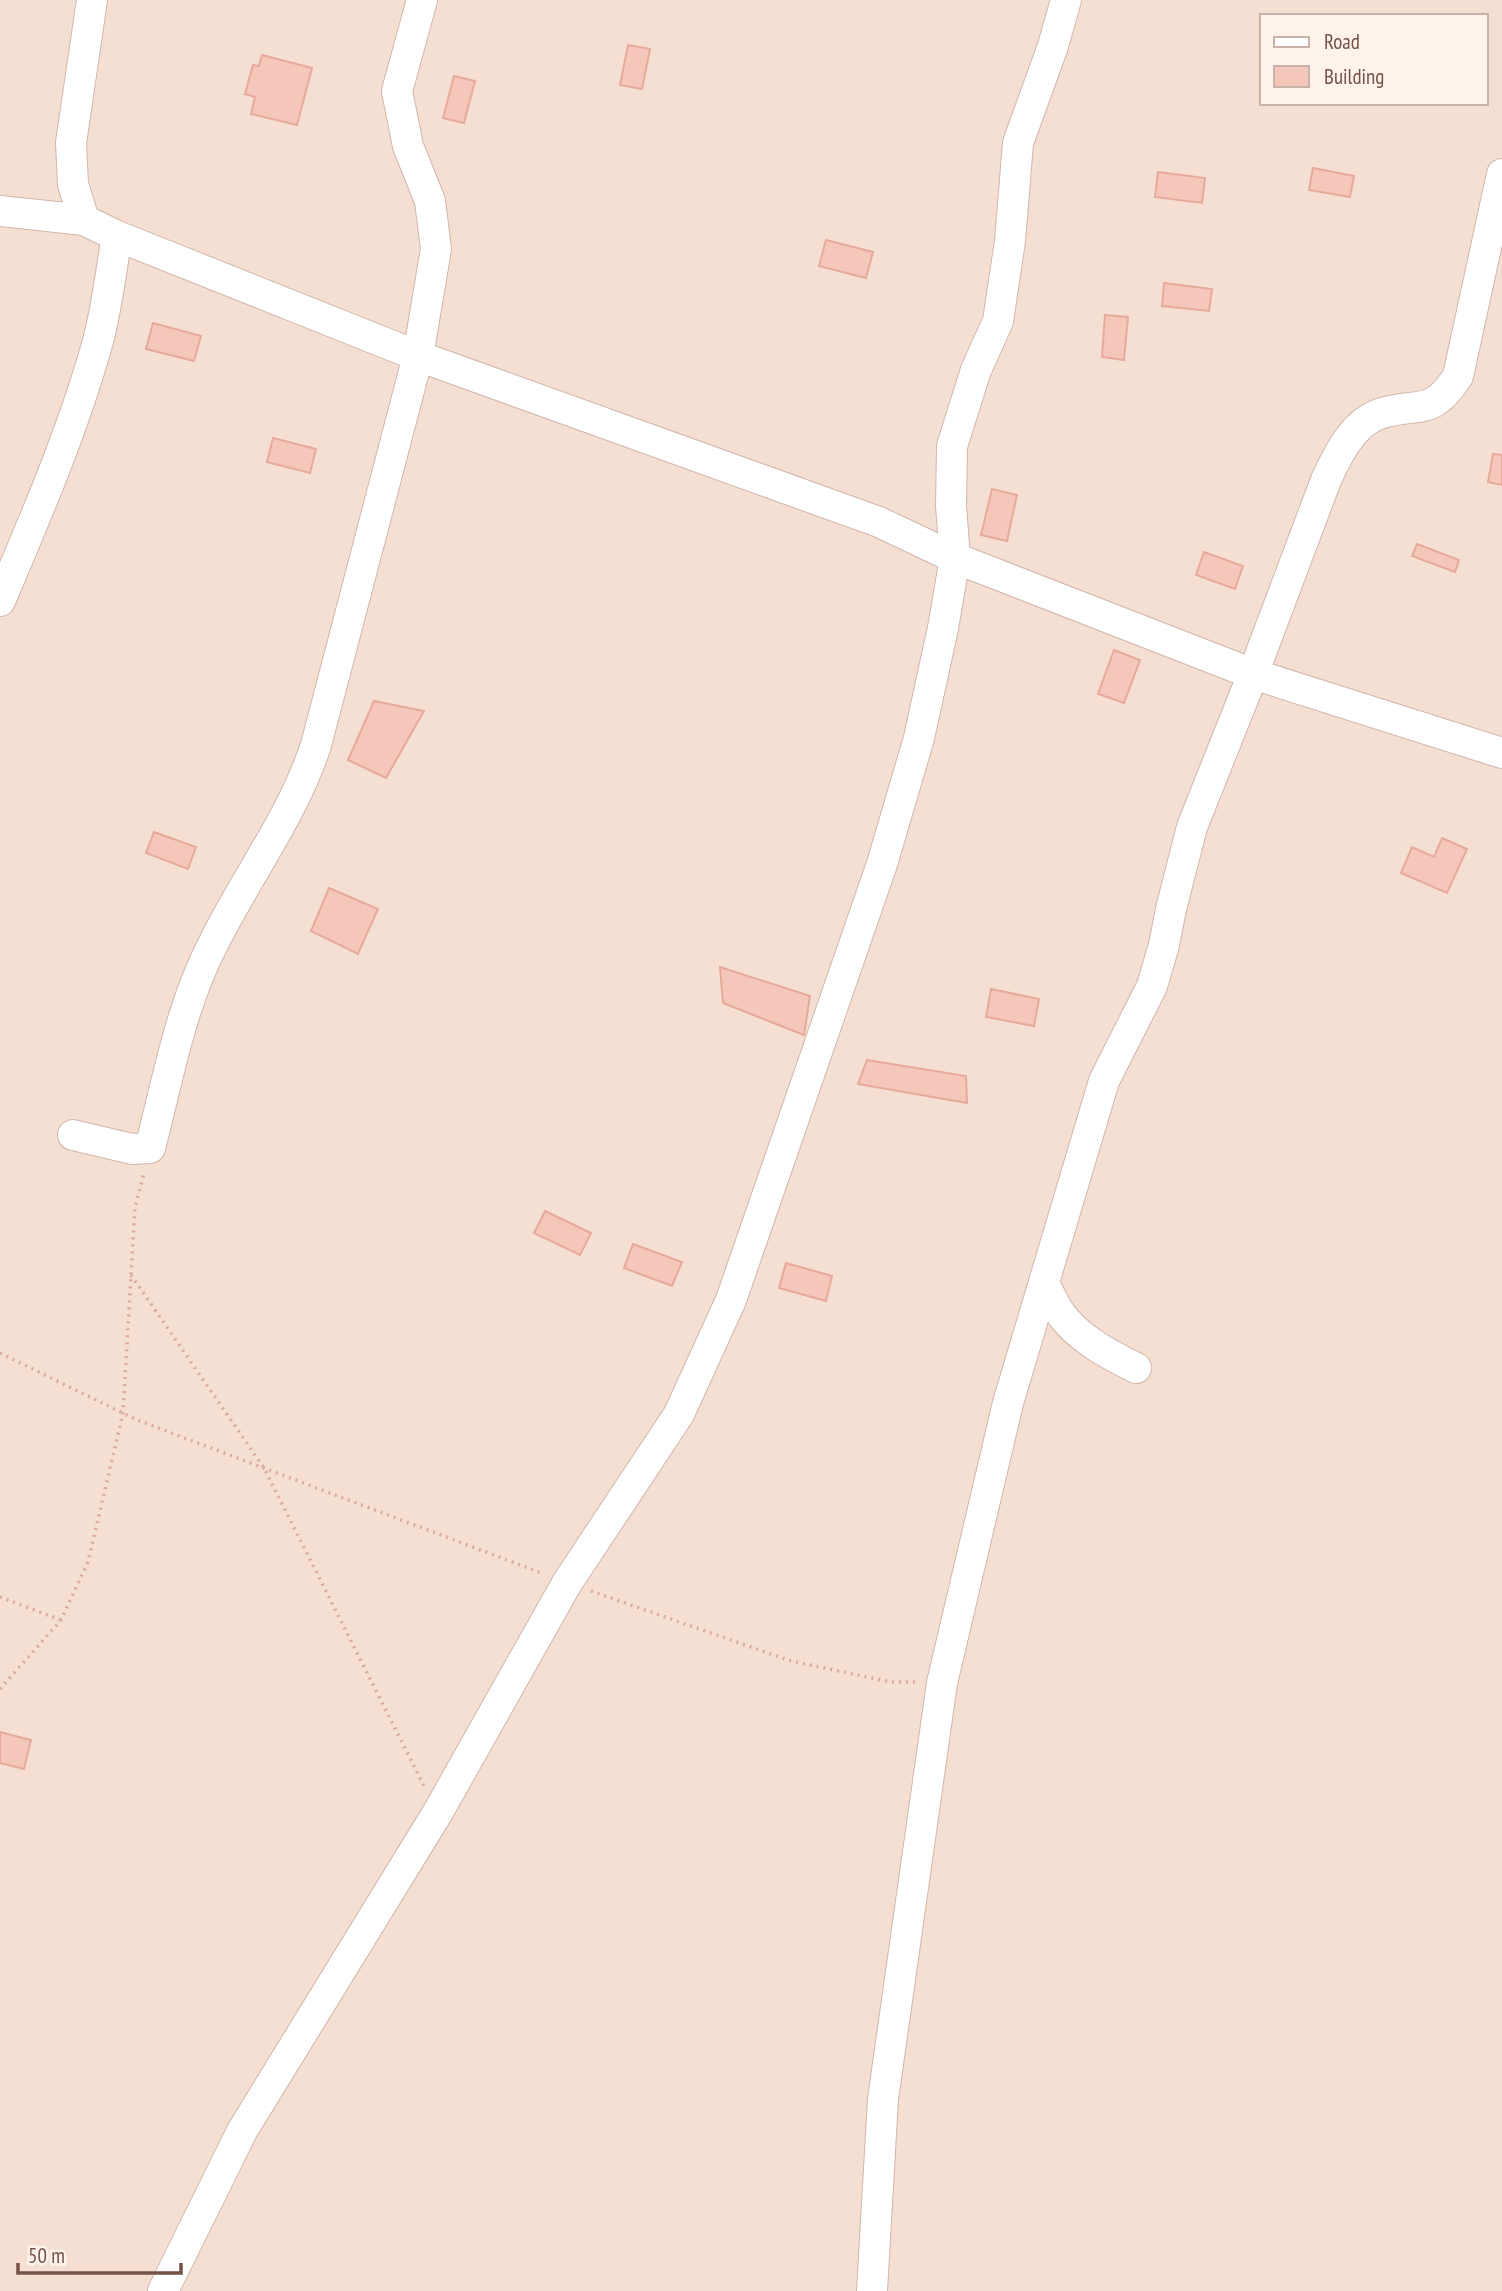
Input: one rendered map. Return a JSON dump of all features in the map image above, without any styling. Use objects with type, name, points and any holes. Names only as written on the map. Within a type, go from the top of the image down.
[{"type":"street","points":[[84,220],[74,184],[71,143],[92,0]]},
{"type":"street","points":[[73,1135],[132,1149],[150,1148],[169,1065],[212,945],[295,797],[312,756],[418,356],[436,248],[430,201],[408,146],[397,90],[422,0]]},
{"type":"street","points":[[163,2291],[242,2131],[438,1812],[567,1583],[679,1414],[731,1300],[882,864],[919,738],[955,558],[951,506],[953,446],[976,370],[998,321],[1010,241],[1018,143],[1053,46],[1066,0]]},
{"type":"street","points":[[872,2291],[883,2099],[943,1683],[1008,1403],[1104,1081],[1152,986],[1192,827],[1254,674],[1326,480],[1351,436],[1370,419],[1380,414],[1420,408],[1438,401],[1458,376],[1502,174]]},
{"type":"street","points":[[0,211],[84,220],[117,236],[418,356],[879,522],[955,558],[1254,674],[1502,754]]},
{"type":"street","points":[[0,601],[70,432],[98,341],[117,236]]},
{"type":"street","points":[[1044,1283],[1060,1312],[1084,1337],[1105,1352],[1136,1368]]},
{"type":"path","points":[[0,1689],[61,1620],[88,1562],[123,1413],[135,1207],[150,1148]]},
{"type":"path","points":[[131,1275],[264,1468],[438,1812]]},
{"type":"path","points":[[0,1353],[123,1413],[567,1583],[791,1661],[891,1682],[943,1683]]},
{"type":"path","points":[[0,1597],[61,1620]]},
{"type":"shaded area","points":[[0,0],[1502,0],[1502,2291],[0,2291]]},
{"type":"building","points":[[628,45],[650,49],[642,89],[620,85]]},
{"type":"building","points":[[262,55],[312,68],[297,125],[251,114],[255,97],[245,94],[253,65],[259,66]]},
{"type":"building","points":[[454,76],[475,81],[464,123],[443,118]]},
{"type":"building","points":[[1313,168],[1354,176],[1350,197],[1309,190]]},
{"type":"building","points":[[1158,172],[1205,178],[1202,203],[1155,197]]},
{"type":"building","points":[[826,240],[873,252],[866,278],[819,266]]},
{"type":"building","points":[[1164,283],[1212,289],[1209,311],[1162,306]]},
{"type":"building","points":[[1105,315],[1128,317],[1124,360],[1102,357]]},
{"type":"building","points":[[153,323],[201,336],[194,361],[146,349]]},
{"type":"building","points":[[273,438],[316,449],[310,473],[267,462]]},
{"type":"building","points":[[1493,454],[1502,455],[1502,485],[1488,482]]},
{"type":"building","points":[[992,489],[1017,495],[1007,541],[981,535]]},
{"type":"building","points":[[1417,544],[1459,560],[1455,572],[1412,556]]},
{"type":"building","points":[[1204,552],[1243,566],[1235,589],[1196,575]]},
{"type":"building","points":[[1114,650],[1140,660],[1124,703],[1098,694]]},
{"type":"building","points":[[374,701],[424,711],[386,778],[348,760]]},
{"type":"building","points":[[154,832],[196,847],[188,869],[146,853]]},
{"type":"building","points":[[1442,838],[1467,849],[1447,893],[1401,873],[1412,847],[1434,857]]},
{"type":"building","points":[[329,888],[378,909],[358,954],[311,931]]},
{"type":"building","points":[[720,967],[810,996],[804,1035],[723,1003]]},
{"type":"building","points":[[991,989],[1039,999],[1034,1026],[986,1017]]},
{"type":"building","points":[[867,1060],[966,1076],[967,1103],[858,1084]]},
{"type":"building","points":[[545,1211],[591,1233],[580,1255],[534,1233]]},
{"type":"building","points":[[633,1244],[682,1262],[672,1286],[624,1268]]},
{"type":"building","points":[[786,1263],[832,1276],[826,1301],[779,1288]]},
{"type":"building","points":[[0,1732],[31,1740],[24,1769],[0,1763]]}]
